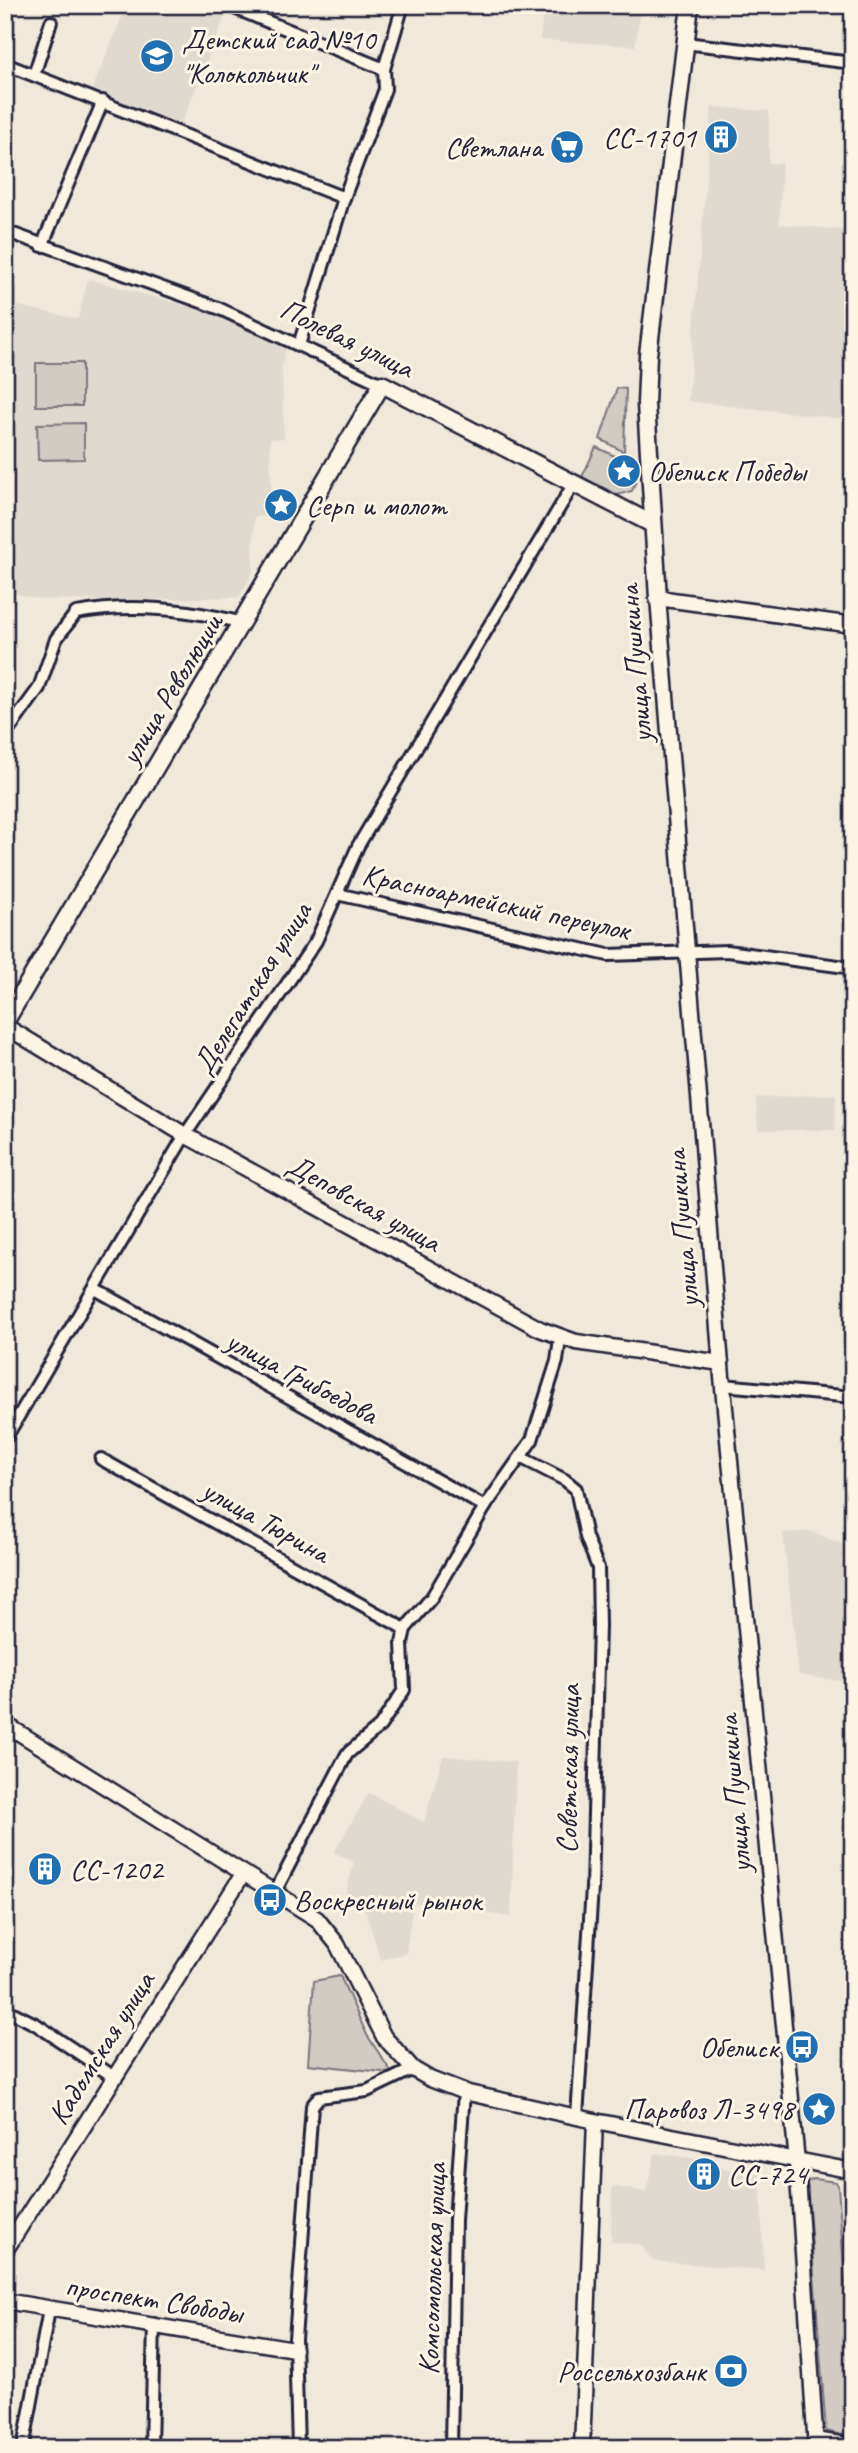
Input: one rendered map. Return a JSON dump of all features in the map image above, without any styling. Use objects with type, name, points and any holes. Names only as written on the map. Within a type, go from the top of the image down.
[{"type":"main road","name":"улица Пушкина","points":[[657,598],[646,404],[648,355],[690,5]]},
{"type":"main road","name":"Полевая улица","points":[[382,384],[652,524]]},
{"type":"main road","name":"улица Революции","points":[[5,1024],[382,384]]},
{"type":"street","points":[[227,5],[384,69]]},
{"type":"street","points":[[299,345],[344,198],[385,89],[384,69],[403,5]]},
{"type":"street","points":[[34,75],[51,22]]},
{"type":"street","points":[[685,43],[853,63]]},
{"type":"street","points":[[5,64],[344,198]]},
{"type":"street","points":[[41,246],[103,101]]},
{"type":"street","name":"Полевая улица","points":[[5,231],[218,308],[382,384]]},
{"type":"street","name":"Делегатская улица","points":[[5,1439],[185,1135],[310,951],[358,846],[573,485]]},
{"type":"street","points":[[657,598],[853,625]]},
{"type":"street","name":"улица Пушкина","points":[[657,598],[721,1363],[797,2162],[815,2444]]},
{"type":"street","points":[[5,735],[39,688],[57,639],[75,613],[100,609],[186,610],[243,623]]},
{"type":"street","name":"Красноармейский переулок","points":[[337,894],[608,956],[651,956],[686,950],[727,951],[853,968]]},
{"type":"street","name":"Деповская улица","points":[[5,1024],[185,1135],[560,1338],[721,1363]]},
{"type":"street","name":"улица Грибоедова","points":[[95,1289],[485,1507]]},
{"type":"street","points":[[275,1892],[347,1754],[380,1726],[404,1690],[402,1643],[405,1629],[432,1597],[485,1507],[522,1458],[542,1411],[557,1361],[560,1338]]},
{"type":"street","points":[[723,1385],[853,1397]]},
{"type":"street","name":"Советская улица","points":[[522,1458],[565,1480],[576,1489],[599,1579],[593,1860],[578,2117]]},
{"type":"street","name":"улица Тюрина","points":[[101,1459],[405,1629]]},
{"type":"street","points":[[5,1724],[317,1919],[330,1931],[384,2037],[413,2069],[464,2092],[594,2121],[797,2162],[851,2166]]},
{"type":"street","name":"Кадомская улица","points":[[5,2251],[243,1874]]},
{"type":"street","points":[[5,2009],[37,2025],[114,2077]]},
{"type":"street","points":[[298,2448],[294,2349],[312,2106],[319,2097],[367,2091],[413,2069]]},
{"type":"street","name":"Комсомольская улица","points":[[451,2448],[455,2220],[464,2092]]},
{"type":"street","points":[[582,2448],[594,2121]]},
{"type":"street","name":"проспект Свободы","points":[[5,2301],[294,2349]]},
{"type":"street","points":[[23,2448],[49,2310]]},
{"type":"street","points":[[151,2448],[154,2324]]},
{"type":"street","points":[[815,2444],[853,2446]]},
{"type":"shaded area","name":"Детский сад №10 \"Колокольчик\"","points":[[127,5],[198,5],[225,16],[179,130],[90,95]]},
{"type":"shaded area","points":[[544,5],[641,5],[635,46],[540,40]]},
{"type":"shaded area","points":[[712,107],[769,111],[769,163],[782,163],[779,224],[853,231],[853,420],[688,401]]},
{"type":"shaded area","points":[[88,279],[213,313],[287,345],[282,365],[284,438],[270,439],[272,516],[254,517],[253,572],[239,597],[105,601],[38,599],[5,591],[5,303],[78,319]]},
{"type":"shaded area","points":[[36,363],[82,363],[82,406],[36,406]]},
{"type":"shaded area","points":[[617,388],[626,389],[624,452],[600,439]]},
{"type":"shaded area","points":[[84,423],[84,459],[38,460],[37,424]]},
{"type":"shaded area","points":[[596,447],[634,465],[636,481],[632,491],[617,495],[582,477]]},
{"type":"shaded area","points":[[836,1094],[835,1130],[758,1130],[756,1098]]},
{"type":"shaded area","points":[[811,1531],[853,1549],[853,1683],[799,1675],[783,1533]]},
{"type":"shaded area","points":[[443,1756],[516,1762],[511,1917],[413,1903],[406,1953],[381,1960],[365,1910],[345,1897],[354,1862],[334,1852],[369,1793],[424,1822]]},
{"type":"shaded area","points":[[340,1976],[367,2035],[392,2073],[308,2064],[314,1981]]},
{"type":"shaded area","points":[[655,2153],[697,2159],[693,2182],[711,2185],[715,2167],[760,2175],[764,2270],[653,2261],[640,2244],[611,2242],[612,2186],[646,2192]]},
{"type":"shaded area","points":[[814,2179],[836,2182],[838,2186],[853,2392],[851,2437],[826,2431],[807,2182]]},
{"type":"place","name":"Детский сад №10 \"Колокольчик\"","points":[[157,56]]},
{"type":"place","name":"СС-1701","points":[[721,137]]},
{"type":"place","name":"Светлана","points":[[567,147]]},
{"type":"place","name":"Обелиск Победы","points":[[624,471]]},
{"type":"place","name":"Серп и молот","points":[[281,505]]},
{"type":"place","name":"СС-1202","points":[[45,1869]]},
{"type":"place","name":"Воскресный рынок","points":[[270,1900]]},
{"type":"place","name":"Обелиск","points":[[802,2047]]},
{"type":"place","name":"Паровоз Л-3498","points":[[819,2109]]},
{"type":"place","name":"СС-724","points":[[704,2174]]},
{"type":"place","name":"Россельхозбанк","points":[[731,2371]]}]
